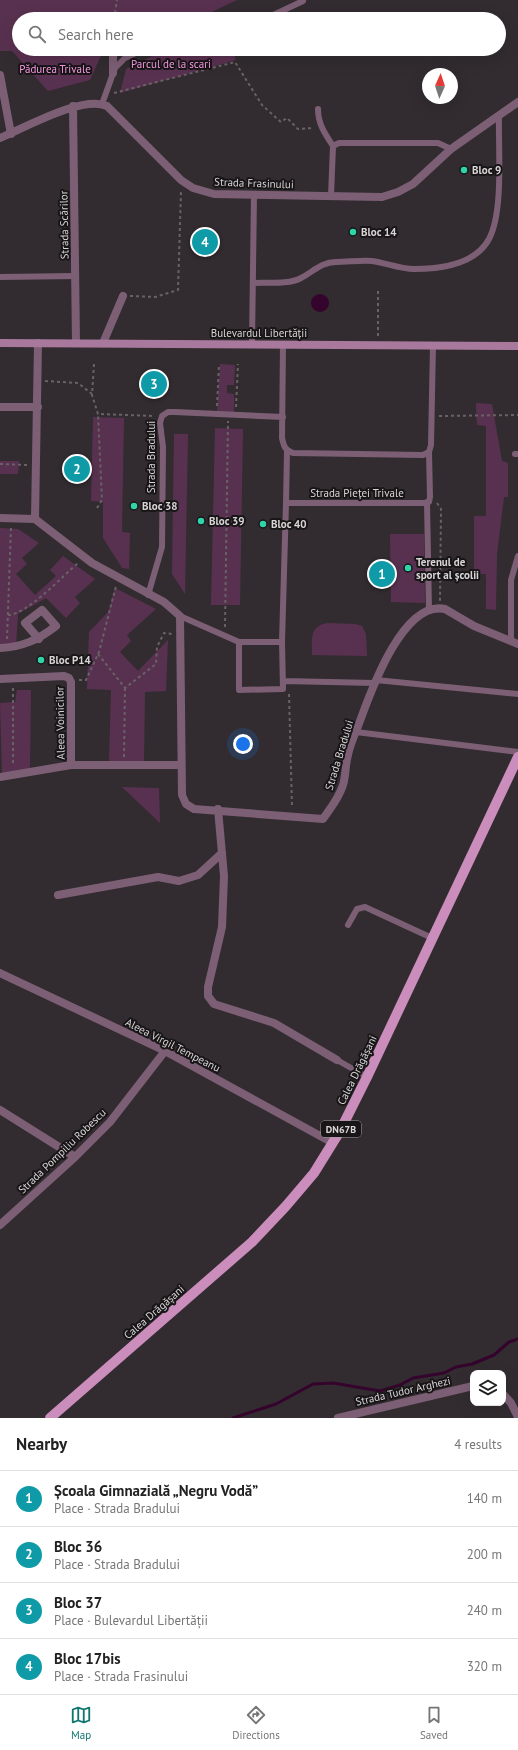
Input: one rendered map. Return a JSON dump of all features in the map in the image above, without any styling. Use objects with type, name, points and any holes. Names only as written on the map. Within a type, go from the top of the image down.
[{"type":"main road","name":"Bulevardul Libertății","points":[[0,343],[518,346]]},
{"type":"main road","name":"Calea Drăgășani","points":[[53,1417],[252,1242],[303,1187],[333,1143],[367,1077],[518,757]]},
{"type":"street","points":[[113,56],[114,72]]},
{"type":"street","points":[[0,75],[11,134]]},
{"type":"street","name":"Strada Frasinului","points":[[102,104],[107,106],[181,180],[193,188],[214,194],[382,197],[398,192],[413,184],[451,149],[518,102]]},
{"type":"street","points":[[0,138],[74,106],[92,103],[102,104]]},
{"type":"street","name":"Strada Scărilor","points":[[74,106],[76,343]]},
{"type":"street","points":[[103,343],[123,296]]},
{"type":"street","points":[[35,519],[38,343]]},
{"type":"street","points":[[0,408],[38,407]]},
{"type":"street","points":[[0,518],[35,519],[92,563],[148,595],[164,602],[180,616]]},
{"type":"street","points":[[440,608],[474,626],[515,643]]},
{"type":"street","name":"Strada Bradului","points":[[180,616],[181,765],[182,795],[186,804],[194,809],[218,809],[323,819],[337,799],[343,786],[348,755],[375,681],[389,652],[410,624],[429,610],[440,608]]},
{"type":"street","points":[[3,648],[15,647],[39,639]]},
{"type":"street","name":"Aleea Voinicilor","points":[[0,679],[64,676],[70,681],[71,765]]},
{"type":"street","points":[[0,777],[71,765],[181,765]]},
{"type":"street","points":[[218,809],[224,876],[222,927],[208,987],[208,996],[214,1004],[274,1023],[337,1060]]},
{"type":"street","points":[[58,895],[158,877],[179,881],[198,875],[222,854]]},
{"type":"street","name":"Aleea Virgil Tempeanu","points":[[0,973],[165,1051],[333,1143]]},
{"type":"street","name":"Strada Pompiliu Robescu","points":[[0,1225],[75,1157],[110,1122],[165,1051]]},
{"type":"street","points":[[0,1110],[75,1157]]},
{"type":"street","name":"Strada Tudor Arghezi","points":[[338,1418],[470,1387]]},
{"type":"street","points":[[506,1399],[518,1417]]},
{"type":"lane","points":[[280,12],[303,1]]},
{"type":"lane","points":[[102,104],[114,72],[125,58],[129,56]]},
{"type":"lane","points":[[318,109],[318,120],[321,128],[333,146],[332,196]]},
{"type":"lane","points":[[253,283],[285,282],[300,279],[313,269],[331,262],[371,261],[412,269],[439,269],[457,263],[477,252],[489,239],[495,223],[498,197],[499,115]]},
{"type":"lane","points":[[333,146],[339,143],[413,142],[438,143],[451,149]]},
{"type":"lane","points":[[252,344],[254,195]]},
{"type":"lane","points":[[0,277],[76,276]]},
{"type":"lane","points":[[239,642],[239,690],[283,689],[286,681],[282,642],[287,451],[284,447],[282,438],[283,344]]},
{"type":"lane","points":[[429,610],[428,502],[429,452],[432,445],[433,345]]},
{"type":"lane","name":"Strada Bradului","points":[[148,595],[162,547],[163,447],[160,423],[162,416],[168,412],[176,412],[283,417]]},
{"type":"lane","points":[[287,451],[293,453],[423,455],[429,452]]},
{"type":"lane","name":"Strada Pieței Trivale","points":[[286,503],[428,502]]},
{"type":"lane","points":[[515,643],[511,580],[518,556]]},
{"type":"lane","points":[[180,616],[239,642],[282,642]]},
{"type":"lane","points":[[286,681],[375,681],[518,694]]},
{"type":"lane","points":[[356,732],[518,752]]},
{"type":"lane","points":[[348,925],[357,909],[364,907],[432,938]]},
{"type":"lane","points":[[337,1060],[367,1077]]},
{"type":"path","points":[[115,12],[116,0]]},
{"type":"path","points":[[105,95],[235,62],[262,105],[281,122],[287,118],[298,129],[321,128]]},
{"type":"path","points":[[123,296],[155,297],[178,290],[181,180]]},
{"type":"path","points":[[378,291],[378,344]]},
{"type":"path","points":[[94,364],[92,394],[98,414],[102,500],[97,508]]},
{"type":"path","points":[[216,413],[219,364]]},
{"type":"path","points":[[235,414],[238,364]]},
{"type":"path","points":[[38,381],[78,383],[92,394]]},
{"type":"path","points":[[98,414],[162,416]]},
{"type":"path","points":[[225,636],[228,414]]},
{"type":"path","points":[[432,416],[471,414],[518,415]]},
{"type":"path","points":[[0,464],[27,465]]},
{"type":"path","points":[[428,502],[438,503],[441,510],[440,608]]},
{"type":"path","points":[[3,648],[8,615],[11,528]]},
{"type":"path","points":[[8,615],[14,615],[39,598],[83,558]]},
{"type":"path","points":[[70,681],[86,680],[98,654],[118,580]]},
{"type":"path","points":[[125,688],[156,664],[157,647],[164,633],[180,634]]},
{"type":"path","points":[[98,654],[125,688],[124,765]]},
{"type":"path","points":[[13,679],[13,775]]},
{"type":"path","points":[[286,681],[292,816]]},
{"type":"green space","name":"Pădurea Trivale","points":[[0,0],[237,0],[212,12],[12,12],[12,51],[0,51]]},
{"type":"green space","name":"Pădurea Trivale","points":[[16,56],[101,56],[90,80],[48,91]]},
{"type":"green space","name":"Parcul de la scari","points":[[153,56],[235,56],[236,60],[120,93],[126,69]]},
{"type":"green space","points":[[220,364],[235,365],[234,385],[227,385],[227,393],[234,394],[234,413],[217,412]]},
{"type":"green space","points":[[476,403],[492,404],[502,461],[508,463],[508,497],[504,497],[497,554],[496,610],[486,609],[486,574],[474,574],[474,516],[486,516],[486,426],[477,425]]},
{"type":"green space","points":[[93,417],[124,418],[122,532],[130,533],[129,569],[122,568],[103,538],[103,502],[91,501]]},
{"type":"green space","points":[[215,428],[243,429],[240,605],[211,605]]},
{"type":"green space","points":[[174,434],[188,434],[185,594],[172,574]]},
{"type":"green space","points":[[0,461],[19,461],[18,474],[0,474]]},
{"type":"green space","points":[[0,528],[18,529],[39,543],[22,558],[27,564],[16,574],[35,595],[56,576],[50,570],[63,556],[95,579],[75,597],[80,603],[66,618],[46,598],[18,614],[16,645],[0,645]]},
{"type":"green space","name":"Terenul de sport al școlii","points":[[390,534],[424,534],[425,603],[391,602]]},
{"type":"green space","points":[[115,588],[156,609],[127,635],[131,641],[120,652],[138,671],[168,640],[166,691],[145,692],[144,763],[109,763],[111,690],[87,689],[89,632],[108,612]]},
{"type":"green space","points":[[328,623],[355,624],[362,626],[366,634],[367,656],[312,655],[312,639],[315,630],[317,627]]},
{"type":"green space","points":[[17,690],[31,690],[30,770],[2,774],[0,703],[15,702]]},
{"type":"green space","points":[[122,787],[159,788],[160,823]]},
{"type":"shaded area","points":[[316,294],[324,294],[329,299],[327,310],[324,312],[316,312],[311,307],[311,299]]},
{"type":"waterway","points":[[233,1418],[276,1404],[313,1384],[333,1383],[380,1391],[400,1385],[413,1378],[444,1373],[456,1367],[472,1364],[494,1355],[509,1342],[518,1339]]},
{"type":"place","name":"Bloc 9","points":[[464,170]]},
{"type":"place","name":"Bloc 14","points":[[353,232]]},
{"type":"place","name":"Bloc 17bis","points":[[205,242]]},
{"type":"place","name":"Bloc 37","points":[[154,384]]},
{"type":"place","name":"Bloc 36","points":[[77,469]]},
{"type":"place","name":"Bloc 38","points":[[134,506]]},
{"type":"place","name":"Bloc 39","points":[[201,521]]},
{"type":"place","name":"Bloc 40","points":[[263,524]]},
{"type":"place","name":"Terenul de sport al școlii","points":[[408,568]]},
{"type":"place","name":"Școala Gimnazială „Negru Vodă”","points":[[382,574]]},
{"type":"place","name":"Bloc P14","points":[[41,660]]}]
